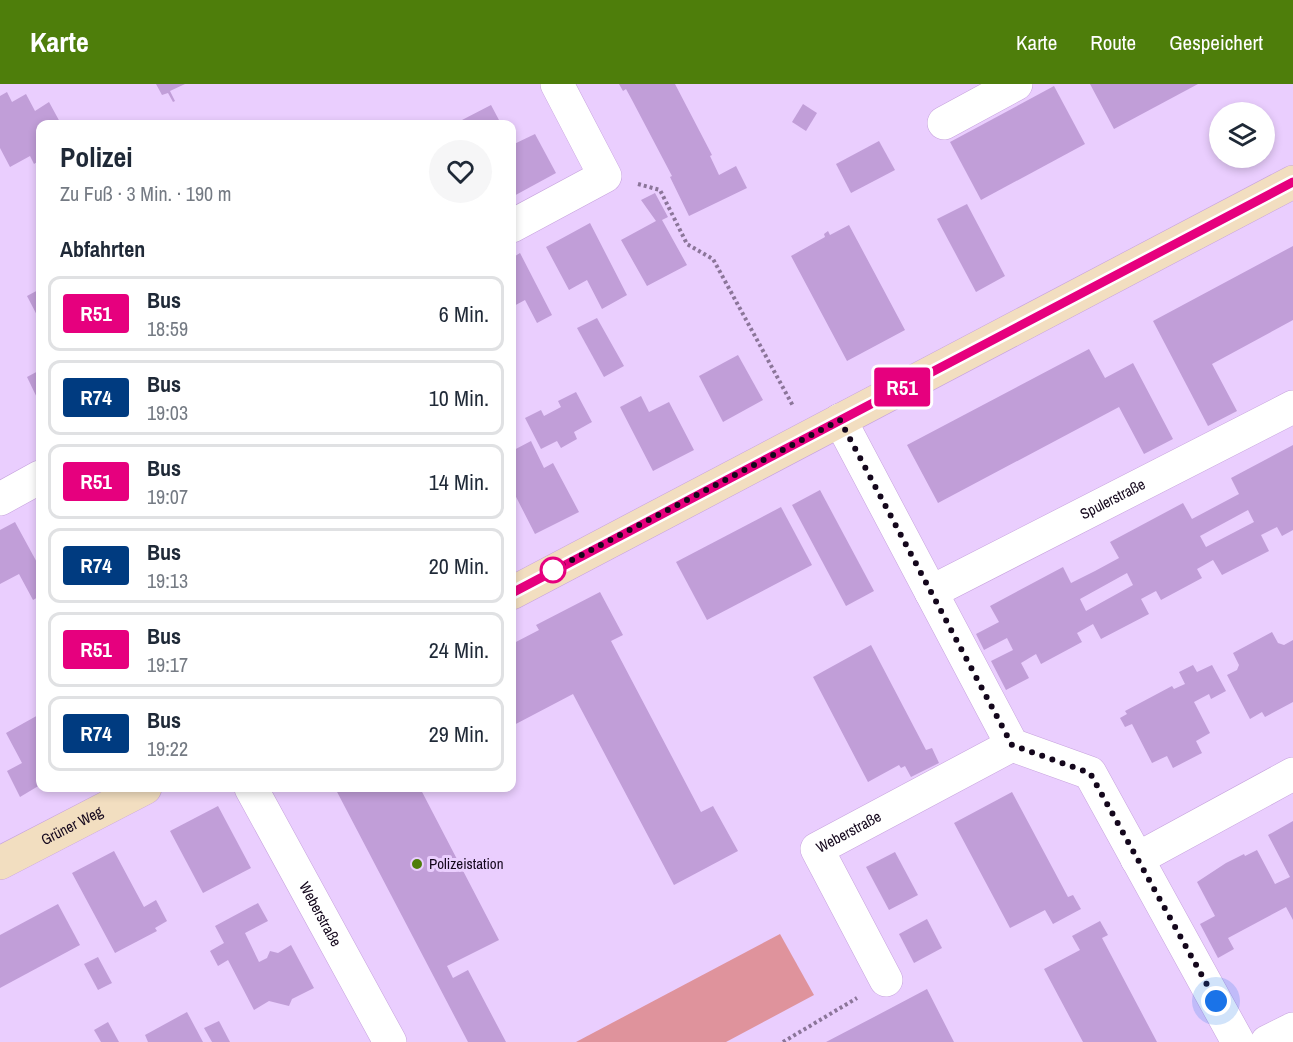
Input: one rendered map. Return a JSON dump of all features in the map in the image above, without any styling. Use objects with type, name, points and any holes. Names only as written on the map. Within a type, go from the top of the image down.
[{"type":"street","points":[[516,224],[605,176],[557,84]]},
{"type":"street","points":[[944,123],[1016,84]]},
{"type":"street","points":[[516,590],[1293,182]]},
{"type":"street","name":"Spulerstraße","points":[[931,592],[1293,407]]},
{"type":"street","points":[[840,420],[1012,745],[1090,773],[1238,1042]]},
{"type":"street","points":[[0,499],[36,479]]},
{"type":"street","name":"Weberstraße","points":[[886,980],[817,849],[1012,745]]},
{"type":"street","points":[[1137,859],[1293,774]]},
{"type":"street","name":"Grüner Weg","points":[[0,863],[137,792]]},
{"type":"street","name":"Weberstraße","points":[[253,792],[390,1042]]},
{"type":"street","points":[[1267,1042],[1293,1029]]},
{"type":"path","points":[[605,176],[660,190],[687,244],[713,259],[797,414]]},
{"type":"path","points":[[783,1042],[886,980]]},
{"type":"shaded area","points":[[780,934],[814,995],[726,1042],[576,1042]]},
{"type":"building","points":[[156,84],[185,84],[170,91],[175,101],[173,102],[168,93],[162,95]]},
{"type":"building","points":[[619,84],[675,84],[712,155],[710,156],[719,175],[736,166],[747,188],[689,216],[670,177],[672,176],[632,100],[626,89],[623,91]]},
{"type":"building","points":[[1090,84],[1198,84],[1114,129]]},
{"type":"building","points":[[1054,86],[1085,144],[981,200],[950,142]]},
{"type":"building","points":[[7,92],[12,102],[26,94],[35,111],[49,102],[59,120],[36,120],[36,163],[34,164],[30,156],[10,167],[0,148],[0,96]]},
{"type":"building","points":[[803,104],[817,113],[806,131],[792,122]]},
{"type":"building","points":[[491,105],[499,120],[462,120]]},
{"type":"building","points":[[535,134],[556,173],[516,195],[516,143]]},
{"type":"building","points":[[879,141],[895,170],[851,193],[836,164]]},
{"type":"building","points":[[655,193],[668,217],[662,220],[687,265],[647,286],[621,240],[656,221],[641,200]]},
{"type":"building","points":[[967,204],[1005,276],[976,292],[937,219]]},
{"type":"building","points":[[590,223],[627,295],[602,309],[587,280],[569,290],[546,247]]},
{"type":"building","points":[[849,225],[905,330],[847,361],[791,256],[825,237],[824,234],[828,231],[830,235]]},
{"type":"building","points":[[1293,246],[1293,320],[1212,364],[1237,411],[1208,426],[1153,321]]},
{"type":"building","points":[[520,253],[552,315],[537,323],[525,300],[516,305],[516,256]]},
{"type":"building","points":[[36,291],[36,313],[27,296]]},
{"type":"building","points":[[597,318],[624,366],[604,377],[577,328]]},
{"type":"building","points":[[1089,349],[1105,378],[1133,363],[1173,439],[1144,454],[1119,407],[938,503],[907,445]]},
{"type":"building","points":[[738,355],[763,400],[723,422],[699,376]]},
{"type":"building","points":[[36,372],[36,396],[27,377]]},
{"type":"building","points":[[576,392],[592,422],[574,432],[577,439],[561,448],[557,441],[541,449],[525,418],[541,410],[544,416],[561,407],[558,401]]},
{"type":"building","points":[[641,396],[649,412],[669,402],[694,450],[653,471],[620,407]]},
{"type":"building","points":[[531,441],[544,468],[553,463],[579,512],[535,534],[516,497],[516,449]]},
{"type":"building","points":[[1293,445],[1293,530],[1282,536],[1277,527],[1261,535],[1269,551],[1222,575],[1213,560],[1197,569],[1202,578],[1161,600],[1156,591],[1141,599],[1149,614],[1101,639],[1093,624],[1077,633],[1082,642],[1041,664],[1036,654],[1021,663],[1029,678],[1006,690],[991,661],[1013,650],[1007,638],[984,650],[976,634],[999,622],[990,606],[1063,567],[1071,583],[1095,571],[1119,558],[1110,542],[1183,503],[1192,519],[1239,494],[1231,478]],"holes":[[[1248,510],[1254,522],[1206,547],[1200,536]],[[1127,573],[1133,585],[1086,611],[1080,599]]]},
{"type":"building","points":[[820,490],[874,591],[846,606],[792,505]]},
{"type":"building","points":[[781,507],[812,565],[707,620],[676,562]]},
{"type":"building","points":[[15,522],[36,561],[36,598],[33,600],[19,574],[0,584],[0,530]]},
{"type":"building","points":[[600,592],[623,635],[611,641],[701,812],[713,806],[738,851],[674,885],[573,694],[516,724],[516,642],[539,630],[536,625]]},
{"type":"building","points":[[1272,632],[1278,643],[1284,645],[1293,640],[1293,702],[1265,717],[1262,712],[1250,719],[1227,675],[1237,670],[1239,665],[1233,653]]},
{"type":"building","points":[[871,645],[926,750],[932,748],[939,763],[911,777],[905,766],[901,768],[899,765],[868,782],[813,677]]},
{"type":"building","points":[[1193,665],[1197,672],[1212,665],[1226,691],[1211,699],[1209,694],[1194,702],[1210,733],[1196,741],[1202,753],[1173,768],[1167,756],[1152,763],[1132,724],[1125,727],[1120,718],[1127,714],[1125,711],[1172,686],[1174,689],[1185,684],[1179,672]]},
{"type":"building","points":[[36,716],[36,787],[20,797],[7,771],[22,763],[6,733]]},
{"type":"building","name":"Polizeistation","points":[[337,792],[422,792],[499,940],[447,966],[453,978],[468,970],[506,1042],[468,1042]]},
{"type":"building","points":[[1012,792],[1068,897],[1073,895],[1081,909],[1053,924],[1045,910],[1010,928],[954,823]]},
{"type":"building","points":[[218,806],[251,868],[203,893],[170,831]]},
{"type":"building","points":[[1293,821],[1293,920],[1286,907],[1228,938],[1234,949],[1218,958],[1200,924],[1215,916],[1197,882],[1226,863],[1257,850],[1275,884],[1290,877],[1268,835]]},
{"type":"building","points":[[114,851],[144,907],[156,900],[167,921],[155,928],[157,931],[115,953],[72,873]]},
{"type":"building","points":[[895,852],[918,895],[889,910],[866,867]]},
{"type":"building","points":[[258,903],[268,921],[245,933],[259,962],[267,958],[270,951],[278,953],[291,945],[314,988],[292,999],[289,1006],[269,1001],[254,1010],[228,960],[218,966],[210,951],[224,943],[215,926]]},
{"type":"building","points":[[58,904],[80,945],[0,988],[0,935]]},
{"type":"building","points":[[927,919],[942,948],[914,963],[899,934]]},
{"type":"building","points":[[1100,921],[1108,935],[1102,938],[1157,1042],[1083,1042],[1044,969],[1080,950],[1072,936]]},
{"type":"building","points":[[98,957],[112,983],[98,990],[84,964]]},
{"type":"building","points":[[927,989],[954,1042],[826,1042],[874,1017]]},
{"type":"building","points":[[187,1012],[203,1042],[148,1042],[145,1035]]},
{"type":"building","points":[[219,1021],[230,1042],[212,1042],[204,1028]]},
{"type":"building","points":[[108,1022],[119,1042],[101,1042],[94,1030]]},
{"type":"bus line","name":"R51","points":[[516,591],[1293,182]]},
{"type":"place","name":"Polizeistation","points":[[417,864]]},
{"type":"route","points":[[553,570],[840,420],[1012,745],[1090,773],[1216,1001]]}]
